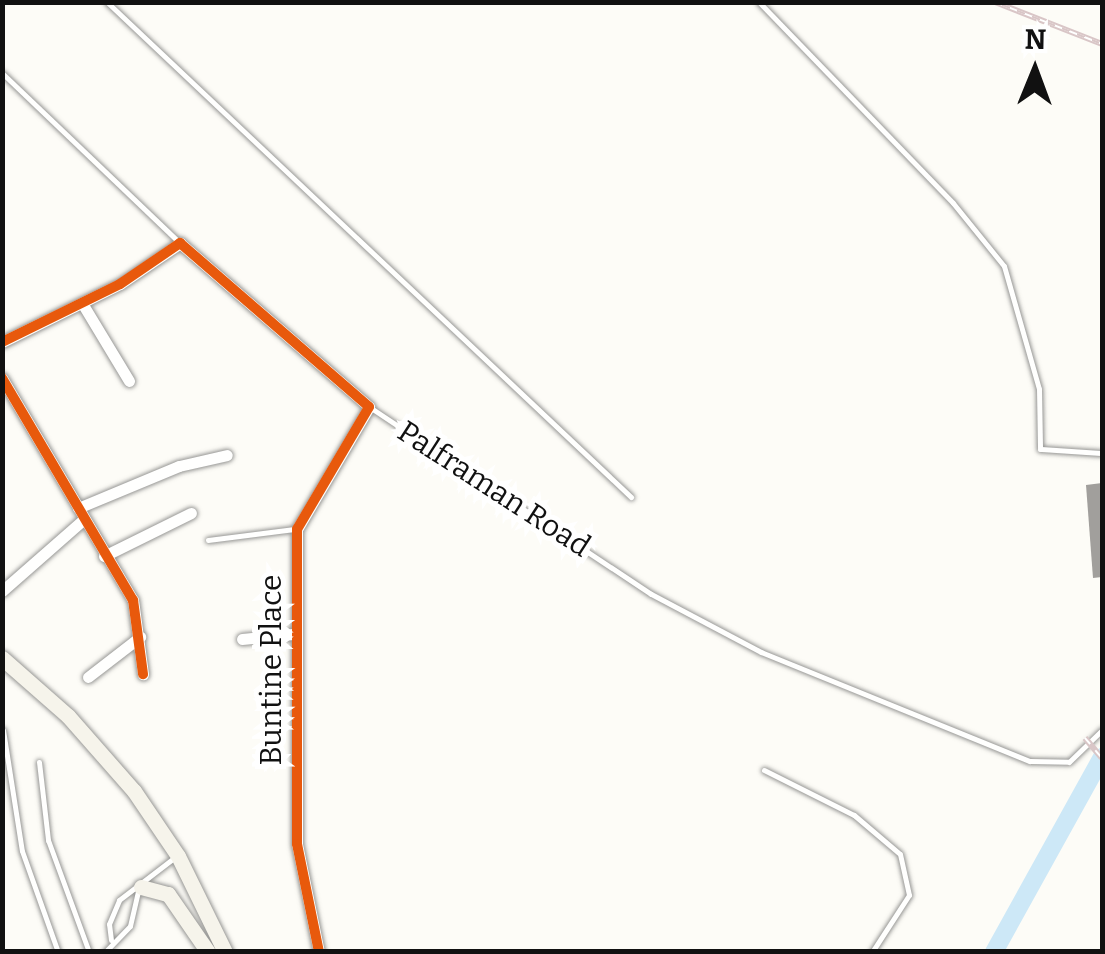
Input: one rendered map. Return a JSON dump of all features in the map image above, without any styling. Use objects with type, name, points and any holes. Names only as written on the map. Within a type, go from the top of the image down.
[{"type":"main road","points":[[2,658],[104,755],[174,858],[225,952]]},
{"type":"main road","points":[[2,668],[100,761],[174,858],[216,952]]},
{"type":"main road","points":[[139,889],[168,894],[208,952]]},
{"type":"street","points":[[2,342],[82,303],[180,243]]},
{"type":"street","name":"Palframan Road","points":[[180,243],[369,406]]},
{"type":"street","points":[[82,303],[129,381]]},
{"type":"street","points":[[2,378],[133,600],[142,674]]},
{"type":"street","name":"Buntine Place","points":[[319,952],[296,844],[293,634],[297,529],[369,406]]},
{"type":"street","points":[[2,592],[81,514],[180,466],[227,455]]},
{"type":"street","points":[[104,556],[191,513]]},
{"type":"street","points":[[242,639],[293,634]]},
{"type":"street","points":[[88,677],[140,637]]},
{"type":"lane","points":[[107,2],[631,497]]},
{"type":"lane","points":[[759,2],[952,203],[1004,266],[1039,390],[1040,449],[1102,453]]},
{"type":"lane","points":[[2,72],[180,243]]},
{"type":"lane","name":"Palframan Road","points":[[369,406],[696,620],[1030,761],[1069,762],[1102,730]]},
{"type":"lane","points":[[208,540],[297,529]]},
{"type":"lane","points":[[4,730],[22,851],[58,952]]},
{"type":"lane","points":[[39,762],[48,840],[89,952]]},
{"type":"lane","points":[[764,770],[854,815],[900,854],[909,894],[872,952]]},
{"type":"lane","points":[[110,940],[109,924],[120,900],[174,858]]},
{"type":"lane","points":[[104,952],[110,940],[130,926],[139,889]]},
{"type":"building","points":[[1102,483],[1102,577],[1093,578],[1086,485]]},
{"type":"waterway","points":[[994,952],[1102,757]]},
{"type":"railway","points":[[995,2],[1102,44]]},
{"type":"railway","points":[[1085,738],[1102,758]]},
{"type":"cycle path","points":[[2,342],[120,284],[180,243],[369,407],[297,529],[297,844],[319,952]]},
{"type":"cycle path","points":[[2,378],[133,600],[143,674]]}]
